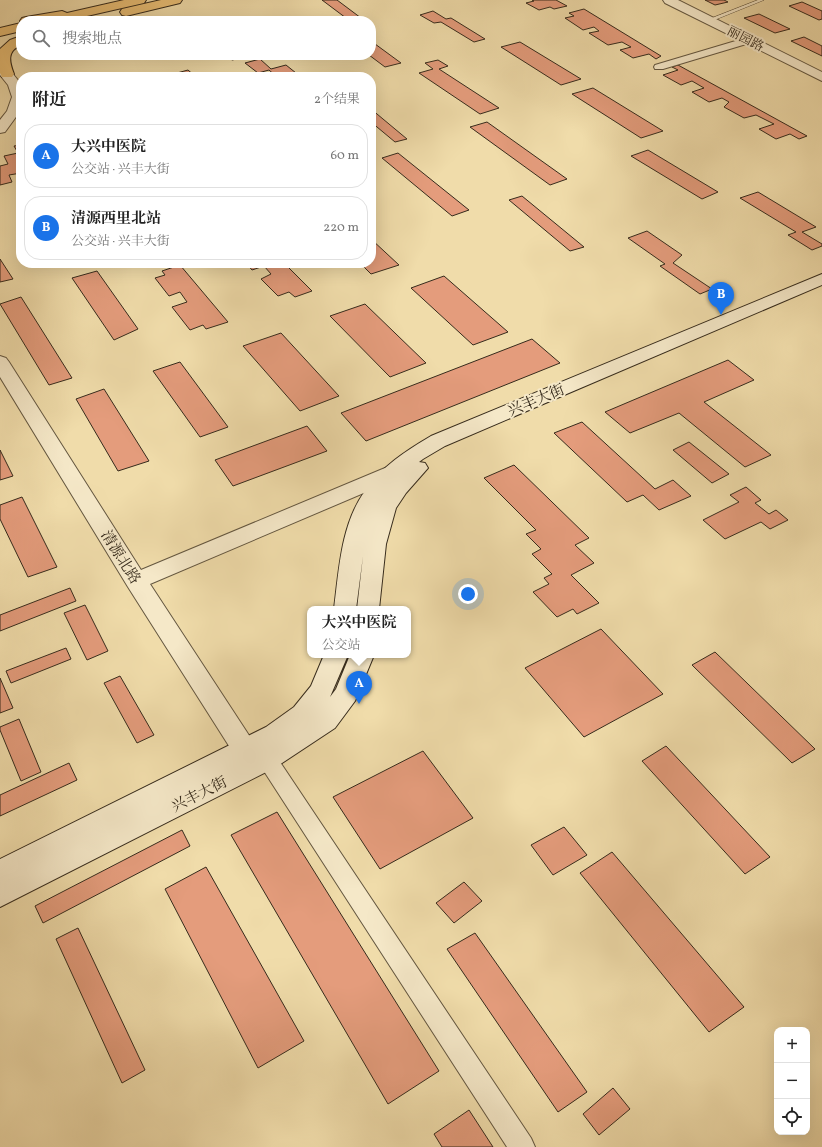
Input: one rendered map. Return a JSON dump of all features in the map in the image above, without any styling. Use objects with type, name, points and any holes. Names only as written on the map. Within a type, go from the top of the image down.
[{"type":"main road","points":[[88,16],[140,0]]},
{"type":"main road","points":[[92,16],[176,0]]},
{"type":"main road","name":"丽园路","points":[[669,0],[822,77]]},
{"type":"main road","points":[[0,25],[16,23]]},
{"type":"main road","points":[[0,32],[16,28]]},
{"type":"main road","points":[[0,41],[16,37]]},
{"type":"main road","points":[[16,43],[8,47],[3,53],[2,62],[4,70],[16,85]]},
{"type":"main road","points":[[0,129],[16,106]]},
{"type":"main road","name":"兴丰大街","points":[[344,606],[359,522],[371,496],[392,473],[411,457],[438,441],[822,279]]},
{"type":"main road","name":"兴丰大街","points":[[368,606],[375,544],[386,507],[399,488],[415,470],[437,455],[495,429],[822,292]]},
{"type":"main road","name":"清源北路","points":[[0,362],[136,581],[256,755]]},
{"type":"main road","points":[[136,581],[392,473]]},
{"type":"main road","name":"兴丰大街","points":[[0,894],[256,755],[275,734],[303,714],[321,691],[335,658]]},
{"type":"main road","name":"兴丰大街","points":[[0,872],[256,755],[326,721],[346,694],[361,658]]},
{"type":"street","points":[[659,67],[749,40]]},
{"type":"street","points":[[256,755],[522,1147]]},
{"type":"lane","points":[[710,20],[762,0]]},
{"type":"building","points":[[322,0],[337,0],[358,16],[343,16]]},
{"type":"building","points":[[532,0],[556,0],[567,6],[554,9],[550,7],[539,10],[526,3],[534,1]]},
{"type":"building","points":[[705,0],[724,0],[728,2],[715,5]]},
{"type":"building","points":[[802,2],[822,11],[822,19],[819,20],[789,6]]},
{"type":"building","points":[[584,9],[661,56],[656,59],[649,54],[633,58],[620,50],[631,47],[622,42],[608,45],[589,33],[599,31],[594,27],[583,30],[565,18],[574,16],[569,13]]},
{"type":"building","points":[[433,11],[446,19],[451,18],[485,39],[474,42],[441,22],[434,23],[420,15]]},
{"type":"building","points":[[759,14],[790,29],[775,33],[744,18]]},
{"type":"building","points":[[804,37],[822,46],[822,56],[791,41]]},
{"type":"building","points":[[520,42],[581,79],[561,85],[501,47]]},
{"type":"building","points":[[376,45],[401,63],[385,67],[376,60]]},
{"type":"building","points":[[261,60],[271,69],[286,65],[295,72],[271,72],[269,70],[257,72],[245,63]]},
{"type":"building","points":[[438,60],[448,66],[439,69],[499,108],[480,114],[419,73],[433,69],[425,63]]},
{"type":"building","points":[[678,65],[807,136],[799,139],[790,134],[776,139],[759,129],[774,124],[756,115],[744,118],[724,107],[729,102],[722,98],[709,102],[692,92],[704,88],[692,81],[681,85],[663,75],[678,70],[672,67]]},
{"type":"building","points":[[593,88],[663,131],[641,138],[572,94]]},
{"type":"building","points":[[376,113],[407,139],[395,142],[376,126]]},
{"type":"building","points":[[487,122],[567,179],[550,185],[470,127]]},
{"type":"building","points":[[648,150],[718,192],[702,199],[631,156]]},
{"type":"building","points":[[16,153],[16,174],[9,175],[12,182],[0,185],[0,166],[8,164],[4,156]]},
{"type":"building","points":[[398,153],[469,210],[452,216],[382,158]]},
{"type":"building","points":[[758,192],[816,227],[802,232],[822,244],[822,246],[812,250],[788,235],[796,232],[740,198]]},
{"type":"building","points":[[522,196],[584,247],[570,251],[509,200]]},
{"type":"building","points":[[647,231],[682,255],[673,263],[712,289],[700,294],[660,266],[665,264],[628,238]]},
{"type":"building","points":[[376,244],[399,265],[371,274],[365,268],[376,268]]},
{"type":"building","points":[[0,259],[13,279],[0,282]]},
{"type":"building","points":[[171,268],[183,268],[228,322],[206,329],[203,325],[190,330],[172,307],[187,302],[180,292],[169,296],[155,278],[165,275],[162,271]]},
{"type":"building","points":[[266,268],[289,268],[312,291],[295,297],[289,292],[278,296],[261,279],[271,274]]},
{"type":"building","points":[[97,271],[138,329],[114,340],[72,278]]},
{"type":"building","points":[[444,276],[508,332],[473,345],[411,288]]},
{"type":"building","points":[[21,297],[72,378],[49,385],[0,304]]},
{"type":"building","points":[[365,304],[426,363],[390,377],[330,316]]},
{"type":"building","points":[[281,333],[339,396],[300,411],[243,346]]},
{"type":"building","points":[[532,339],[560,363],[366,441],[341,413]]},
{"type":"building","points":[[728,360],[754,380],[704,402],[771,455],[745,467],[679,413],[630,433],[605,412]]},
{"type":"building","points":[[180,362],[228,427],[200,437],[153,371]]},
{"type":"building","points":[[104,389],[149,461],[118,471],[76,399]]},
{"type":"building","points":[[582,422],[655,489],[673,480],[691,496],[659,510],[643,495],[627,502],[554,433]]},
{"type":"building","points":[[307,426],[327,451],[233,486],[215,460]]},
{"type":"building","points":[[689,442],[729,474],[712,483],[673,450]]},
{"type":"building","points":[[0,450],[13,476],[0,480]]},
{"type":"building","points":[[514,465],[589,538],[575,545],[594,563],[571,575],[599,603],[577,614],[573,609],[557,617],[533,592],[549,584],[544,578],[552,574],[532,554],[541,549],[526,534],[536,530],[484,478]]},
{"type":"building","points":[[746,487],[761,500],[755,503],[769,514],[776,510],[788,520],[770,529],[761,522],[725,539],[703,520],[739,502],[730,495]]},
{"type":"building","points":[[22,497],[57,567],[28,577],[0,519],[0,505]]},
{"type":"building","points":[[70,588],[76,601],[0,631],[0,615]]},
{"type":"building","points":[[85,605],[108,651],[87,660],[64,613]]},
{"type":"building","points":[[601,629],[663,694],[584,737],[525,668]]},
{"type":"building","points":[[66,648],[71,659],[11,683],[6,671]]},
{"type":"building","points":[[715,652],[815,749],[792,763],[692,665]]},
{"type":"building","points":[[120,676],[154,735],[137,743],[104,683]]},
{"type":"building","points":[[0,678],[13,708],[0,713]]},
{"type":"building","points":[[19,719],[41,772],[21,781],[0,730],[0,727]]},
{"type":"building","points":[[666,746],[770,857],[745,874],[642,761]]},
{"type":"building","points":[[423,751],[473,818],[380,869],[333,797]]},
{"type":"building","points":[[69,763],[77,780],[0,816],[0,795]]},
{"type":"building","points":[[277,812],[439,1071],[388,1104],[231,835]]},
{"type":"building","points":[[564,827],[587,855],[553,875],[531,845]]},
{"type":"building","points":[[182,830],[190,846],[43,923],[35,906]]},
{"type":"building","points":[[612,852],[744,1007],[709,1032],[580,873]]},
{"type":"building","points":[[206,867],[304,1041],[258,1068],[165,889]]},
{"type":"building","points":[[464,882],[482,901],[454,923],[436,903]]},
{"type":"building","points":[[78,928],[145,1070],[122,1083],[56,939]]},
{"type":"building","points":[[475,933],[587,1092],[558,1112],[447,949]]},
{"type":"building","points":[[613,1088],[630,1109],[599,1135],[583,1114]]},
{"type":"building","points":[[469,1110],[493,1147],[442,1147],[434,1134]]},
{"type":"place","name":"清源西里北站","points":[[721,315]]},
{"type":"place","name":"大兴中医院","points":[[359,704]]}]
